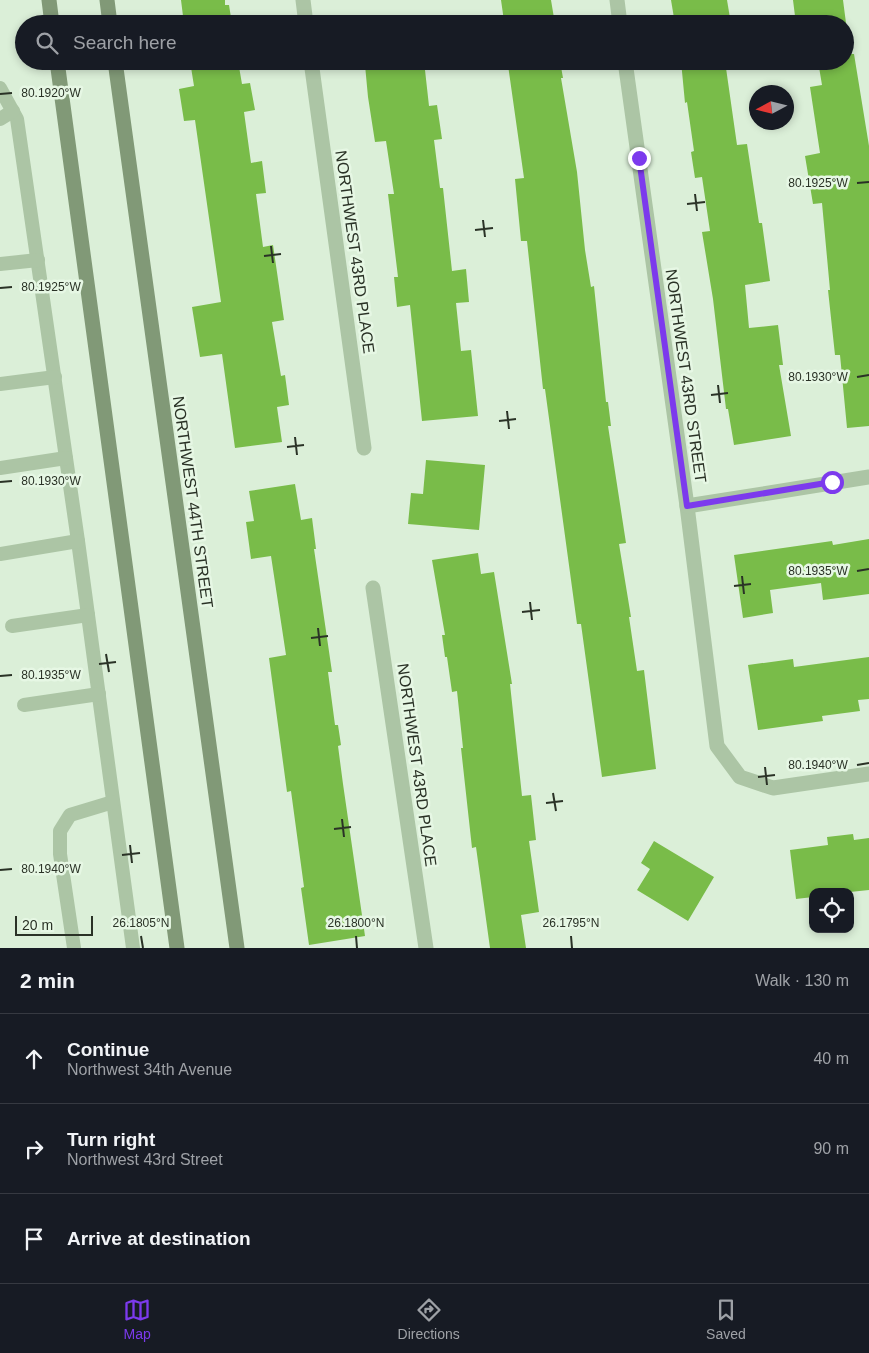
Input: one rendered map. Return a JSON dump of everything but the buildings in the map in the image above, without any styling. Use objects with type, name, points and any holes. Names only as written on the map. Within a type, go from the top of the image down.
[{"type":"street","points":[[49,0],[51,15]]},
{"type":"street","points":[[107,0],[109,15]]},
{"type":"street","points":[[303,0],[305,15]]},
{"type":"street","points":[[617,0],[619,15]]},
{"type":"street","points":[[58,70],[177,948]]},
{"type":"street","name":"NORTHWEST 44TH STREET","points":[[116,70],[237,948]]},
{"type":"street","name":"NORTHWEST 43RD PLACE","points":[[312,70],[364,448]]},
{"type":"street","name":"NORTHWEST 43RD STREET","points":[[626,70],[687,506],[718,746],[740,777],[773,788],[869,774]]},
{"type":"street","points":[[687,506],[869,476]]},
{"type":"street","name":"NORTHWEST 43RD PLACE","points":[[373,588],[426,948]]},
{"type":"lane","points":[[0,88],[17,119],[78,541],[133,948]]},
{"type":"lane","points":[[0,119],[13,111]]},
{"type":"lane","points":[[0,264],[38,260]]},
{"type":"lane","points":[[0,384],[55,377]]},
{"type":"lane","points":[[0,468],[66,458]]},
{"type":"lane","points":[[0,554],[78,541]]},
{"type":"lane","points":[[12,626],[88,615]]},
{"type":"lane","points":[[24,705],[99,694]]},
{"type":"lane","points":[[74,948],[60,854],[60,831],[70,814],[113,802]]},
{"type":"route","points":[[639,158],[687,506],[832,482]]}]
